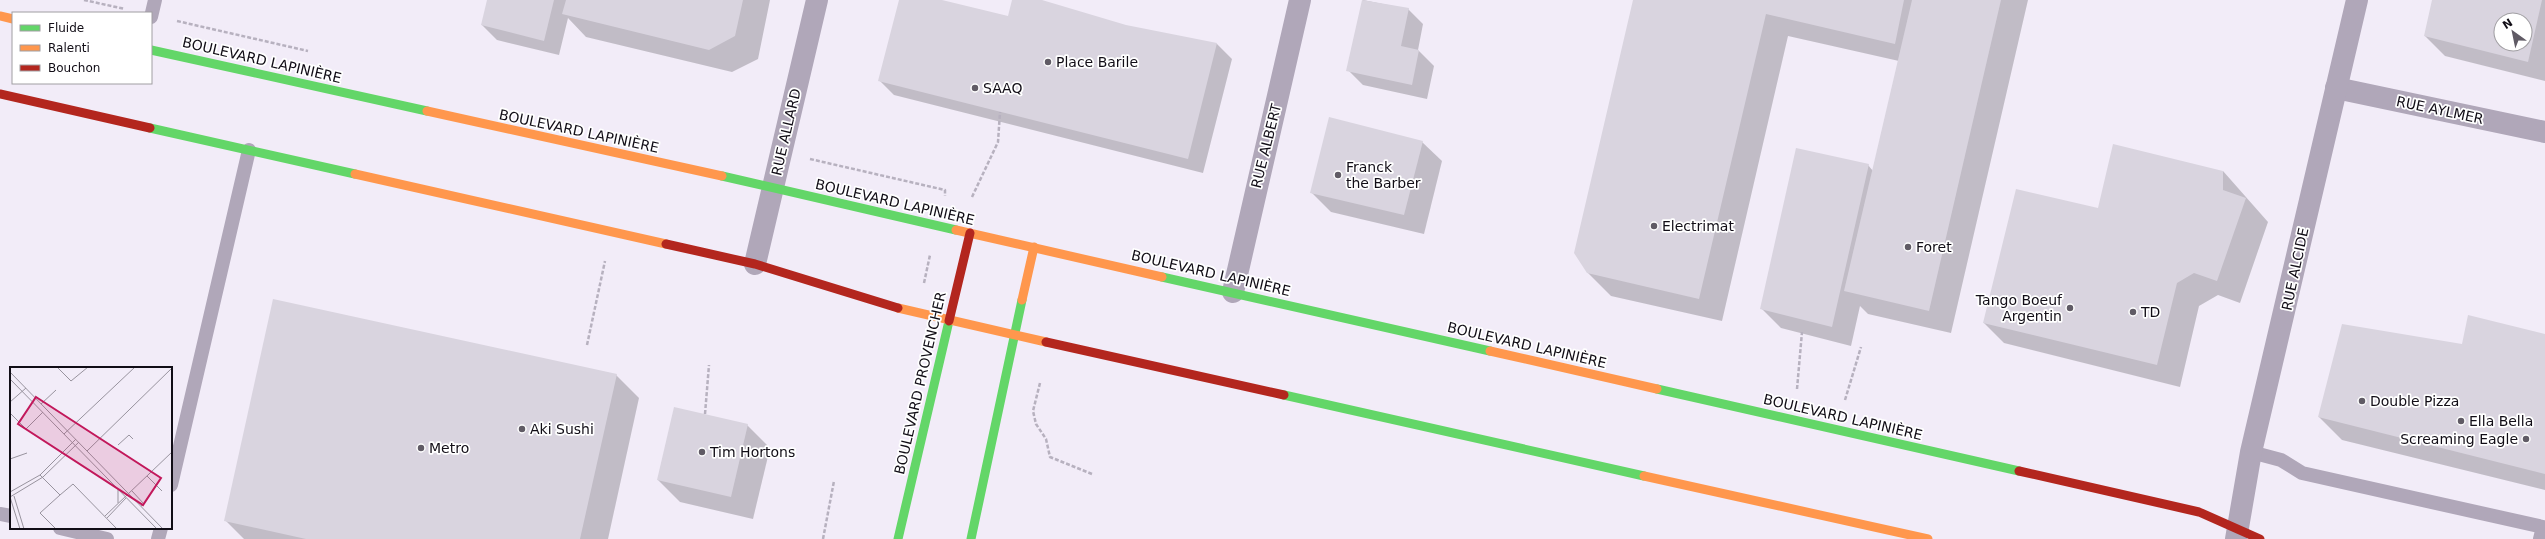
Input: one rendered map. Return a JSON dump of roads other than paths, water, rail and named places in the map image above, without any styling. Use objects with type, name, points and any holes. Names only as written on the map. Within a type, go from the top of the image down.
[{"type":"main road","points":[[0,16],[12,19]]},
{"type":"main road","name":"BOULEVARD LAPINIÈRE","points":[[152,50],[1034,247],[2199,512],[2236,534],[2260,539]]},
{"type":"main road","points":[[0,94],[755,264],[916,313],[1928,539]]},
{"type":"main road","name":"BOULEVARD PROVENCHER","points":[[898,539],[948,320],[970,233]]},
{"type":"main road","points":[[972,539],[1002,385],[1034,247]]},
{"type":"street","name":"RUE ALLARD","points":[[755,264],[817,0]]},
{"type":"street","name":"RUE ALBERT","points":[[1233,292],[1300,0]]},
{"type":"street","name":"RUE ALCIDE","points":[[2236,534],[2252,452],[2357,0]]},
{"type":"street","name":"RUE AYLMER","points":[[2336,88],[2545,132]]},
{"type":"lane","points":[[152,13],[155,0]]},
{"type":"lane","points":[[172,481],[249,150]]},
{"type":"lane","points":[[2252,452],[2281,460],[2302,473],[2543,527],[2540,539]]},
{"type":"lane","points":[[0,514],[10,516]]},
{"type":"lane","points":[[64,529],[107,539]]},
{"type":"lane","points":[[158,539],[161,529]]},
{"type":"place","name":"Place Barile","points":[[1048,62]]},
{"type":"place","name":"SAAQ","points":[[975,88]]},
{"type":"place","name":"Franck the Barber","points":[[1338,175]]},
{"type":"place","name":"Electrimat","points":[[1654,226]]},
{"type":"place","name":"Foret","points":[[1908,247]]},
{"type":"place","name":"Tango Boeuf Argentin","points":[[2070,308]]},
{"type":"place","name":"TD","points":[[2133,312]]},
{"type":"place","name":"Double Pizza","points":[[2362,401]]},
{"type":"place","name":"Ella Bella","points":[[2461,421]]},
{"type":"place","name":"Aki Sushi","points":[[522,429]]},
{"type":"place","name":"Screaming Eagle","points":[[2526,439]]},
{"type":"place","name":"Metro","points":[[421,448]]},
{"type":"place","name":"Tim Hortons","points":[[702,452]]}]
